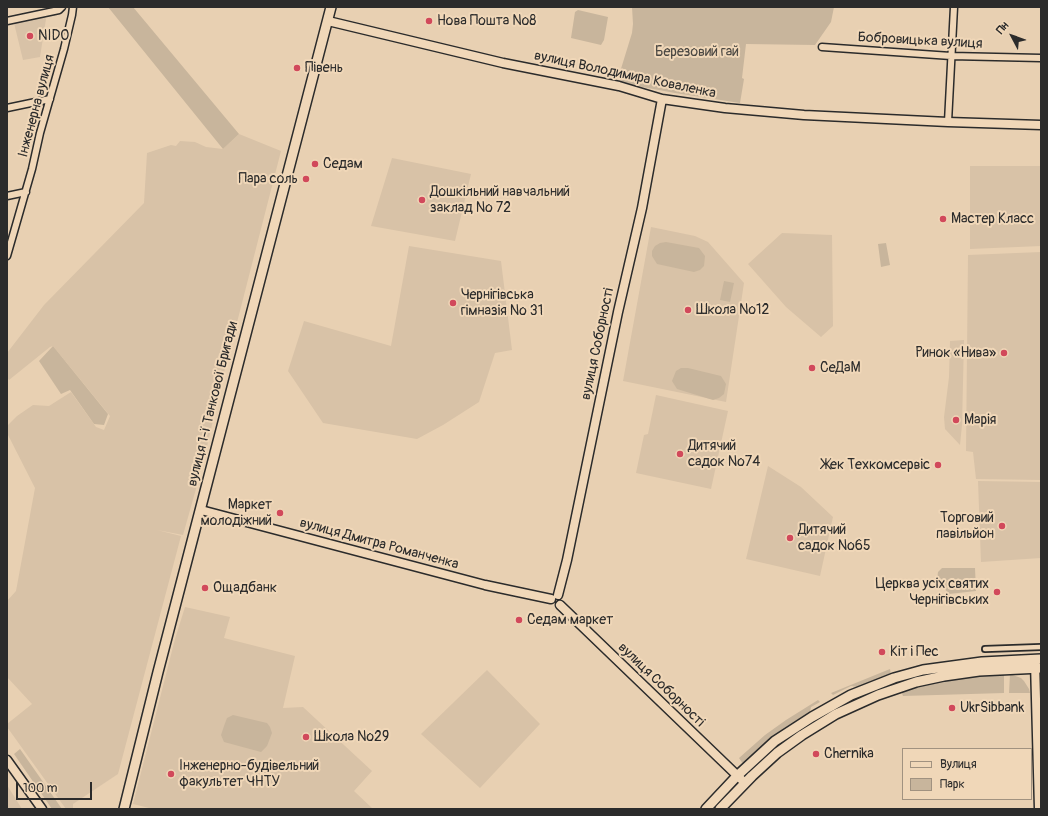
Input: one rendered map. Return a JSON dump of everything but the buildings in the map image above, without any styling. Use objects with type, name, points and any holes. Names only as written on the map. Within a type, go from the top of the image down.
[{"type":"main road","name":"вулиця 1-ї Танкової Бригади","points":[[124,809],[158,672],[331,7]]},
{"type":"main road","points":[[706,809],[737,776],[775,741],[793,728],[832,705],[871,687],[909,674],[946,666],[982,662],[1038,659]]},
{"type":"main road","points":[[720,809],[777,753],[802,735],[836,714],[878,695],[916,682],[944,676],[979,671],[1038,668]]},
{"type":"street","points":[[7,21],[58,10],[62,7]]},
{"type":"street","name":"Інженерна вулиця","points":[[7,256],[26,192],[40,133],[64,49],[73,7]]},
{"type":"street","points":[[948,122],[954,7]]},
{"type":"street","name":"вулиця Володимира Коваленка","points":[[328,21],[504,63],[618,86],[662,99],[775,114],[1041,125]]},
{"type":"street","name":"Бобровицька вулиця","points":[[822,48],[951,56],[1041,58]]},
{"type":"street","points":[[7,108],[50,99]]},
{"type":"street","name":"вулиця Соборності","points":[[662,99],[642,208],[618,312],[567,560],[551,603],[557,606],[560,605],[745,783]]},
{"type":"street","points":[[7,196],[26,192]]},
{"type":"street","name":"вулиця Дмитра Романченка","points":[[201,510],[478,584],[554,597]]},
{"type":"street","points":[[985,649],[1032,645],[1041,647]]},
{"type":"street","points":[[1038,659],[1040,809]]},
{"type":"street","points":[[7,760],[42,809]]},
{"type":"shaded area","name":"NIDO","points":[[44,17],[46,19],[40,57],[23,60],[14,23]]},
{"type":"shaded area","points":[[239,134],[281,151],[223,377],[203,464],[183,535],[157,530],[181,536],[118,774],[73,804],[73,809],[66,809],[7,727],[7,724],[32,704],[7,677],[7,601],[16,591],[35,488],[7,433],[7,426],[17,416],[33,405],[49,406],[71,392],[96,427],[104,430],[110,416],[53,346],[9,380],[7,377],[7,353],[44,305],[144,203],[147,153],[171,145],[176,146],[180,141],[195,142],[206,147],[223,149]]},
{"type":"shaded area","name":"Дошкільний навчальний заклад № 72","points":[[392,158],[471,174],[455,241],[371,226]]},
{"type":"shaded area","points":[[970,166],[1041,166],[1041,246],[970,249]]},
{"type":"shaded area","name":"Школа №12","points":[[651,227],[695,236],[708,242],[744,283],[726,402],[623,381]]},
{"type":"shaded area","points":[[782,233],[832,235],[833,326],[821,337],[786,307],[748,264]]},
{"type":"shaded area","name":"Чернігівська гімназія № 31","points":[[409,246],[501,261],[512,350],[495,353],[479,402],[443,425],[417,439],[323,423],[288,371],[304,321],[391,346]]},
{"type":"shaded area","name":"Ринок «Нива»","points":[[1041,252],[1041,480],[976,479],[973,452],[966,451],[968,255]]},
{"type":"shaded area","points":[[964,340],[962,425],[960,445],[945,429],[944,417],[949,377],[950,341]]},
{"type":"shaded area","name":"Дитячий садок №74","points":[[656,395],[728,411],[711,489],[636,473],[644,435],[648,434]]},
{"type":"shaded area","name":"Дитячий садок №65","points":[[768,466],[801,487],[833,517],[820,576],[746,559]]},
{"type":"shaded area","points":[[978,481],[1041,482],[1041,558],[981,562]]},
{"type":"shaded area","points":[[185,607],[230,617],[224,638],[295,656],[283,708],[303,707],[372,771],[354,791],[373,809],[153,809],[133,804],[175,639]]},
{"type":"shaded area","points":[[487,670],[540,724],[480,788],[421,734]]},
{"type":"shaded area","points":[[7,785],[22,809],[7,809]]},
{"type":"green space","points":[[108,7],[133,7],[239,134],[223,149]]},
{"type":"green space","name":"Березовий гай","points":[[632,7],[834,7],[831,22],[815,45],[746,44],[742,78],[744,79],[740,103],[621,83],[620,72],[632,33]]},
{"type":"green space","points":[[578,10],[608,17],[604,40],[601,45],[571,38],[575,12]]},
{"type":"green space","points":[[666,242],[699,248],[705,256],[704,266],[700,270],[694,272],[657,264],[652,256],[652,251],[655,246]]},
{"type":"green space","points":[[886,243],[890,265],[881,267],[878,244]]},
{"type":"green space","points":[[724,281],[734,283],[730,302],[720,300]]},
{"type":"green space","points":[[53,346],[108,414],[104,425],[94,424],[70,390],[61,394],[39,361]]},
{"type":"green space","points":[[681,368],[688,368],[721,376],[726,384],[724,394],[713,400],[677,389],[672,381],[676,371]]},
{"type":"green space","points":[[942,568],[975,568],[976,591],[949,594],[937,580],[938,572]]},
{"type":"green space","points":[[890,669],[891,674],[858,687],[851,686],[833,695],[831,693]]},
{"type":"green space","points":[[1010,674],[1021,678],[1029,689],[1030,693],[1009,693]]},
{"type":"green space","points":[[1004,675],[1004,693],[903,696],[901,691],[956,677]]},
{"type":"green space","points":[[892,683],[892,686],[822,717],[779,746],[752,770],[750,769],[775,745],[830,710]]},
{"type":"green space","points":[[818,700],[820,702],[811,707],[810,712],[769,739],[743,764],[739,758],[765,735]]},
{"type":"green space","points":[[233,715],[267,723],[272,733],[267,746],[261,752],[224,742],[221,735],[224,726],[227,718]]},
{"type":"green space","points":[[20,749],[62,809],[52,809],[14,754]]},
{"type":"place","name":"Нова Пошта №8","points":[[429,21]]},
{"type":"place","name":"NIDO","points":[[30,36]]},
{"type":"place","name":"Півень","points":[[297,68]]},
{"type":"place","name":"Седам","points":[[315,164]]},
{"type":"place","name":"Пара соль","points":[[306,179]]},
{"type":"place","name":"Дошкільний навчальний заклад № 72","points":[[422,200]]},
{"type":"place","name":"Мастер Класс","points":[[943,219]]},
{"type":"place","name":"Чернігівська гімназія № 31","points":[[453,303]]},
{"type":"place","name":"Школа №12","points":[[688,310]]},
{"type":"place","name":"Ринок «Нива»","points":[[1004,353]]},
{"type":"place","name":"СеДаМ","points":[[812,368]]},
{"type":"place","name":"Марія","points":[[956,420]]},
{"type":"place","name":"Дитячий садок №74","points":[[680,454]]},
{"type":"place","name":"Жек Техкомсервіс","points":[[938,465]]},
{"type":"place","name":"Маркет молодіжний","points":[[280,513]]},
{"type":"place","name":"Торговий павільйон","points":[[1002,526]]},
{"type":"place","name":"Дитячий садок №65","points":[[790,538]]},
{"type":"place","name":"Ощадбанк","points":[[205,588]]},
{"type":"place","name":"Церква усіх святих Чернігівських","points":[[997,592]]},
{"type":"place","name":"Седам маркет","points":[[519,620]]},
{"type":"place","name":"Кіт і Пес","points":[[882,652]]},
{"type":"place","name":"UkrSibbank","points":[[952,708]]},
{"type":"place","name":"Школа №29","points":[[306,737]]},
{"type":"place","name":"Chernika","points":[[816,754]]},
{"type":"place","name":"Інженерно-будівельний факультет ЧНТУ","points":[[171,774]]}]
